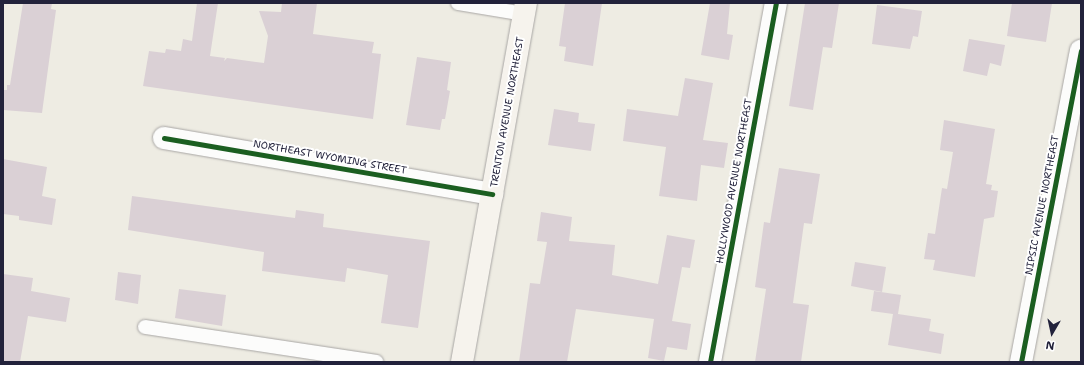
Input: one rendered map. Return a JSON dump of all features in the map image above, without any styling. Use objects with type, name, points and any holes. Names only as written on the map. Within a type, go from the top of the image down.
[{"type":"main road","name":"TRENTON AVENUE NORTHEAST","points":[[462,362],[525,8]]},
{"type":"street","name":"HOLLYWOOD AVENUE NORTHEAST","points":[[710,362],[776,3]]},
{"type":"street","name":"NIPSIC AVENUE NORTHEAST","points":[[1021,362],[1076,102],[1081,51]]},
{"type":"street","name":"NORTHEAST WYOMING STREET","points":[[164,138],[492,194]]},
{"type":"lane","points":[[458,3],[525,8]]},
{"type":"lane","points":[[145,327],[376,362]]},
{"type":"building","points":[[23,3],[52,3],[51,9],[56,10],[42,113],[3,110],[3,90],[7,90],[7,85],[10,85]]},
{"type":"building","points":[[197,3],[218,3],[210,56],[225,58],[224,61],[227,58],[264,63],[268,36],[259,11],[281,12],[282,3],[317,3],[313,34],[374,42],[372,53],[381,54],[373,119],[143,86],[149,51],[165,53],[166,49],[181,51],[183,39],[192,41]]},
{"type":"building","points":[[565,3],[602,3],[593,66],[564,61],[566,47],[559,46]]},
{"type":"building","points":[[710,3],[730,3],[727,34],[733,35],[729,60],[701,55]]},
{"type":"building","points":[[805,3],[839,3],[832,48],[823,47],[813,110],[789,106]]},
{"type":"building","points":[[1012,3],[1052,3],[1046,42],[1007,36]]},
{"type":"building","points":[[877,5],[922,11],[918,37],[913,36],[910,49],[872,44]]},
{"type":"building","points":[[969,39],[1005,45],[1001,66],[990,63],[987,76],[963,71]]},
{"type":"building","points":[[417,57],[451,62],[447,90],[450,91],[445,119],[442,119],[440,130],[406,125]]},
{"type":"building","points":[[685,78],[713,83],[703,140],[728,143],[724,168],[701,165],[697,201],[659,196],[666,147],[623,141],[627,109],[678,116]]},
{"type":"building","points":[[554,109],[579,113],[578,122],[595,124],[591,151],[548,145]]},
{"type":"building","points":[[944,120],[995,129],[986,184],[992,185],[991,190],[998,191],[994,217],[984,219],[975,277],[933,270],[935,260],[924,259],[928,233],[935,234],[942,188],[947,189],[953,152],[940,150]]},
{"type":"building","points":[[3,159],[47,167],[42,196],[56,199],[52,225],[19,220],[19,216],[3,214]]},
{"type":"building","points":[[779,168],[820,174],[812,224],[804,223],[793,303],[809,305],[801,362],[755,362],[766,289],[755,287],[764,222],[770,223]]},
{"type":"building","points":[[132,196],[295,218],[296,210],[324,214],[323,227],[430,241],[418,328],[381,323],[388,275],[347,268],[345,282],[262,271],[264,252],[128,230]]},
{"type":"building","points":[[541,212],[572,217],[569,241],[615,245],[612,275],[658,284],[667,235],[695,240],[690,268],[682,267],[672,321],[691,324],[687,350],[667,347],[664,361],[648,358],[654,319],[576,309],[567,362],[519,362],[530,283],[540,284],[547,242],[537,241]]},
{"type":"building","points":[[855,262],[886,267],[882,292],[851,286]]},
{"type":"building","points":[[118,272],[141,275],[138,304],[115,300]]},
{"type":"building","points":[[3,274],[33,278],[31,291],[70,298],[66,322],[28,316],[20,362],[3,362]]},
{"type":"building","points":[[179,289],[226,295],[222,326],[175,318]]},
{"type":"building","points":[[874,291],[901,295],[898,314],[931,319],[929,331],[944,334],[941,354],[888,345],[893,314],[871,311]]},
{"type":"cycle path","points":[[710,362],[776,3]]},
{"type":"cycle path","points":[[1021,362],[1081,51]]},
{"type":"cycle path","points":[[164,138],[492,194]]}]
